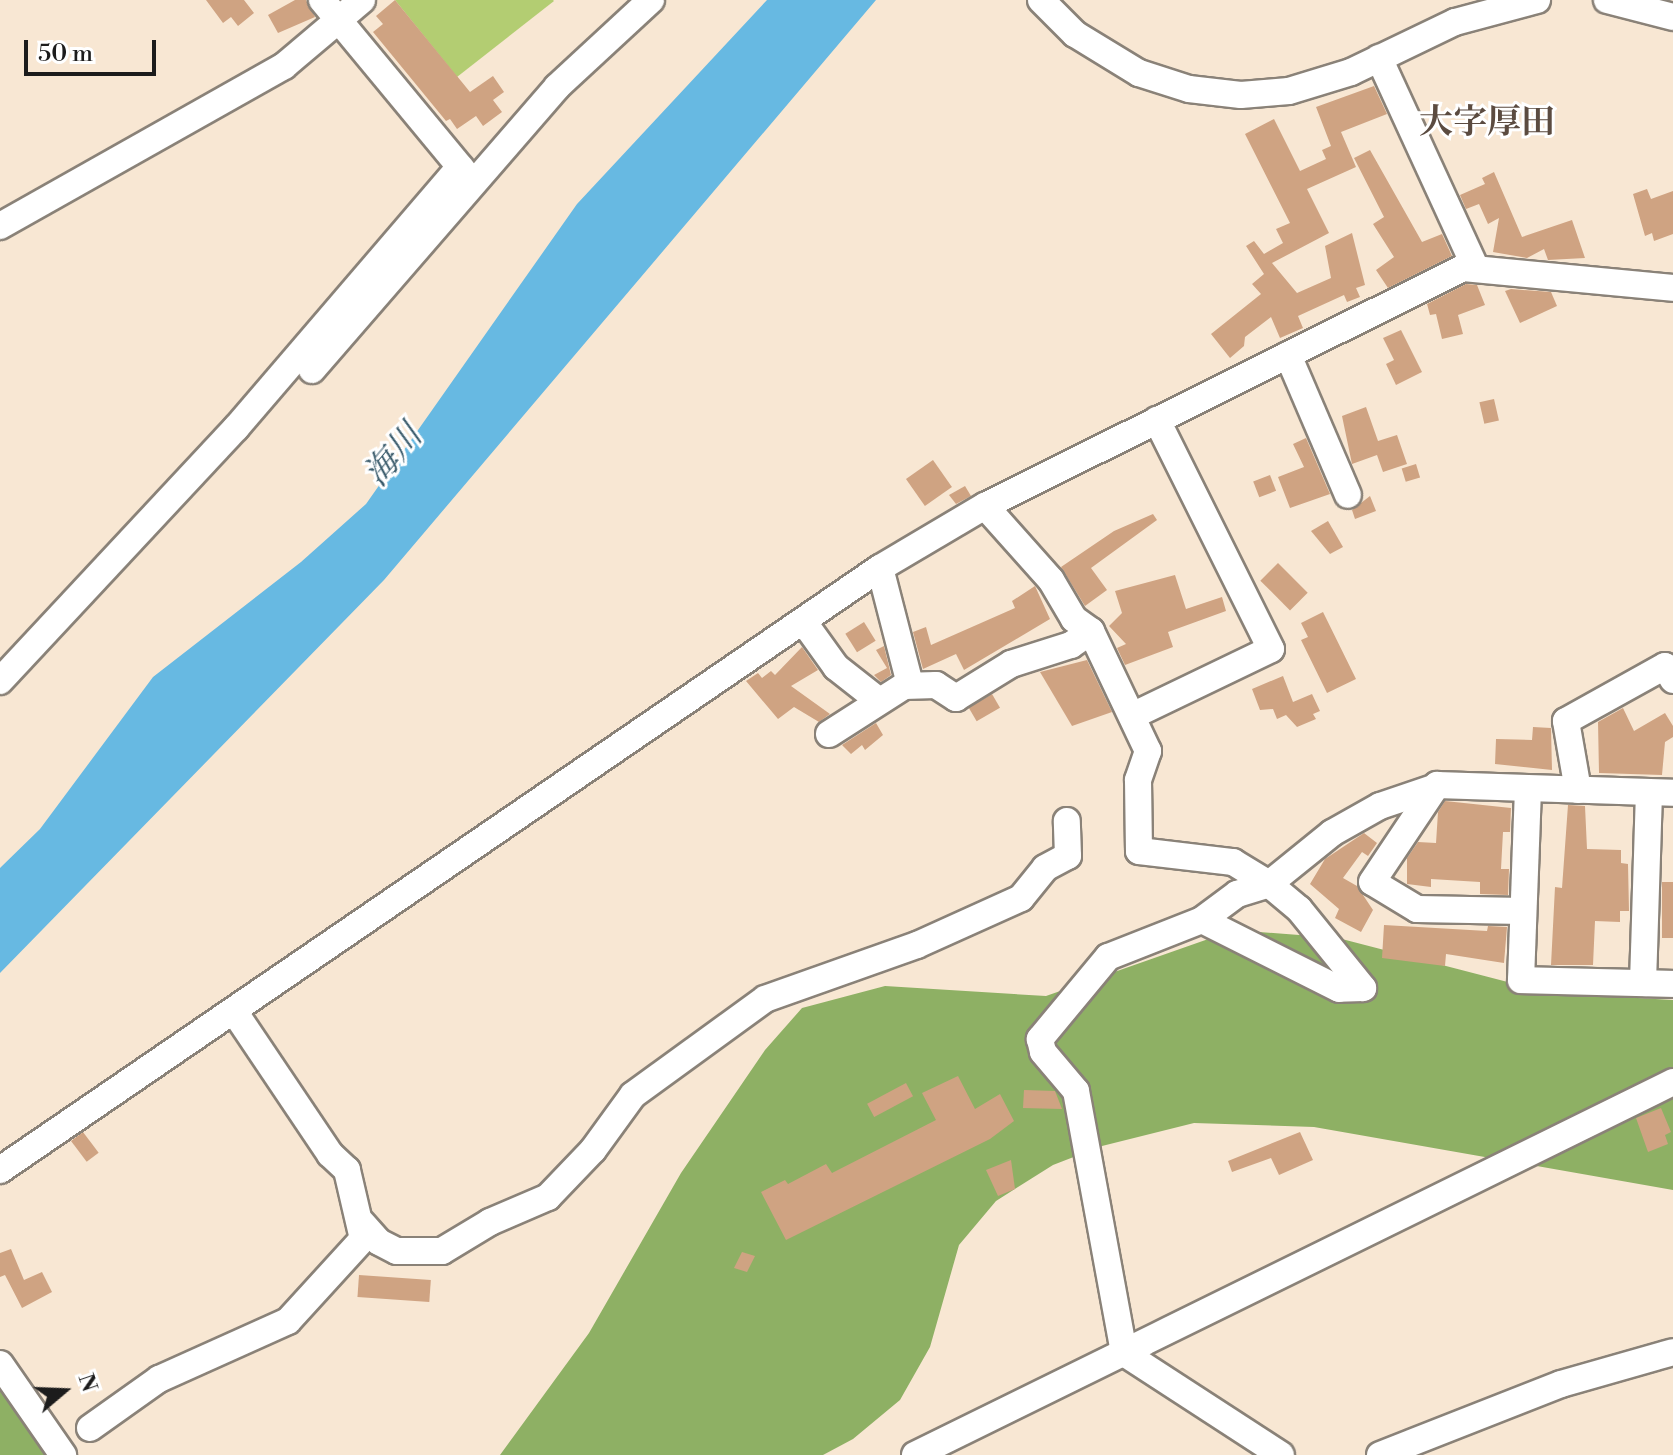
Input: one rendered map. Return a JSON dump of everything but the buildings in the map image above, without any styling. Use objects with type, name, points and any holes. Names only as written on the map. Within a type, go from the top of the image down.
[{"type":"street","points":[[322,0],[466,175]]},
{"type":"street","points":[[0,225],[284,66],[341,23],[362,0]]},
{"type":"street","points":[[0,681],[466,175],[651,0]]},
{"type":"street","points":[[1041,0],[1075,34],[1106,55],[1189,89],[1241,95],[1289,91],[1379,58],[1455,22],[1537,0]]},
{"type":"street","points":[[1607,0],[1673,17]]},
{"type":"street","points":[[1379,58],[1475,267]]},
{"type":"street","points":[[312,370],[466,175]]},
{"type":"street","points":[[0,1170],[880,568],[985,506],[1463,268],[1673,288]]},
{"type":"street","points":[[1288,355],[1348,495]]},
{"type":"street","points":[[1132,716],[1271,649],[1157,420]]},
{"type":"street","points":[[985,506],[1051,580],[1074,619],[1091,631],[1148,751],[1138,780],[1139,851],[1233,862],[1269,884],[1299,909],[1363,988],[1339,989],[1202,920]]},
{"type":"street","points":[[880,568],[910,684]]},
{"type":"street","points":[[803,621],[836,667],[878,700]]},
{"type":"street","points":[[829,734],[878,700],[910,684],[936,685],[956,698],[1011,664],[1071,645],[1091,631]]},
{"type":"street","points":[[1578,790],[1566,721],[1665,666],[1673,680]]},
{"type":"street","points":[[1436,787],[1372,882],[1417,909],[1523,911]]},
{"type":"street","points":[[1281,1455],[1124,1353],[1076,1091],[1043,1052],[1040,1039],[1108,957],[1202,920],[1237,894],[1269,884],[1332,833],[1380,806],[1436,787],[1661,793],[1643,983]]},
{"type":"street","points":[[1528,789],[1521,980],[1673,984]]},
{"type":"street","points":[[362,1223],[379,1242],[397,1251],[442,1251],[490,1222],[548,1197],[593,1150],[633,1095],[765,999],[917,945],[1021,898],[1045,868],[1068,856],[1067,821]]},
{"type":"street","points":[[90,1428],[159,1379],[288,1321],[363,1239],[362,1223],[347,1170],[330,1154],[234,1011]]},
{"type":"street","points":[[915,1455],[1673,1082]]},
{"type":"street","points":[[1380,1455],[1561,1384],[1673,1352]]},
{"type":"street","points":[[0,1364],[63,1455]]},
{"type":"green space","points":[[395,0],[553,0],[554,1],[457,77]]},
{"type":"green space","points":[[1234,930],[1338,938],[1550,993],[1673,1000],[1673,1190],[1314,1127],[1194,1123],[1102,1146],[1053,1165],[996,1201],[959,1245],[930,1347],[900,1400],[853,1439],[823,1455],[500,1455],[589,1333],[681,1173],[765,1050],[802,1008],[885,986],[1046,996]]},
{"type":"green space","points":[[0,1384],[49,1455],[0,1455]]},
{"type":"water","points":[[767,0],[876,0],[384,580],[0,973],[0,868],[40,829],[153,677],[301,562],[366,504],[577,204]]},
{"type":"district","name":"大字厚田","points":[[1487,124]]},
{"type":"water label","name":"海川","points":[[394,456]]}]
